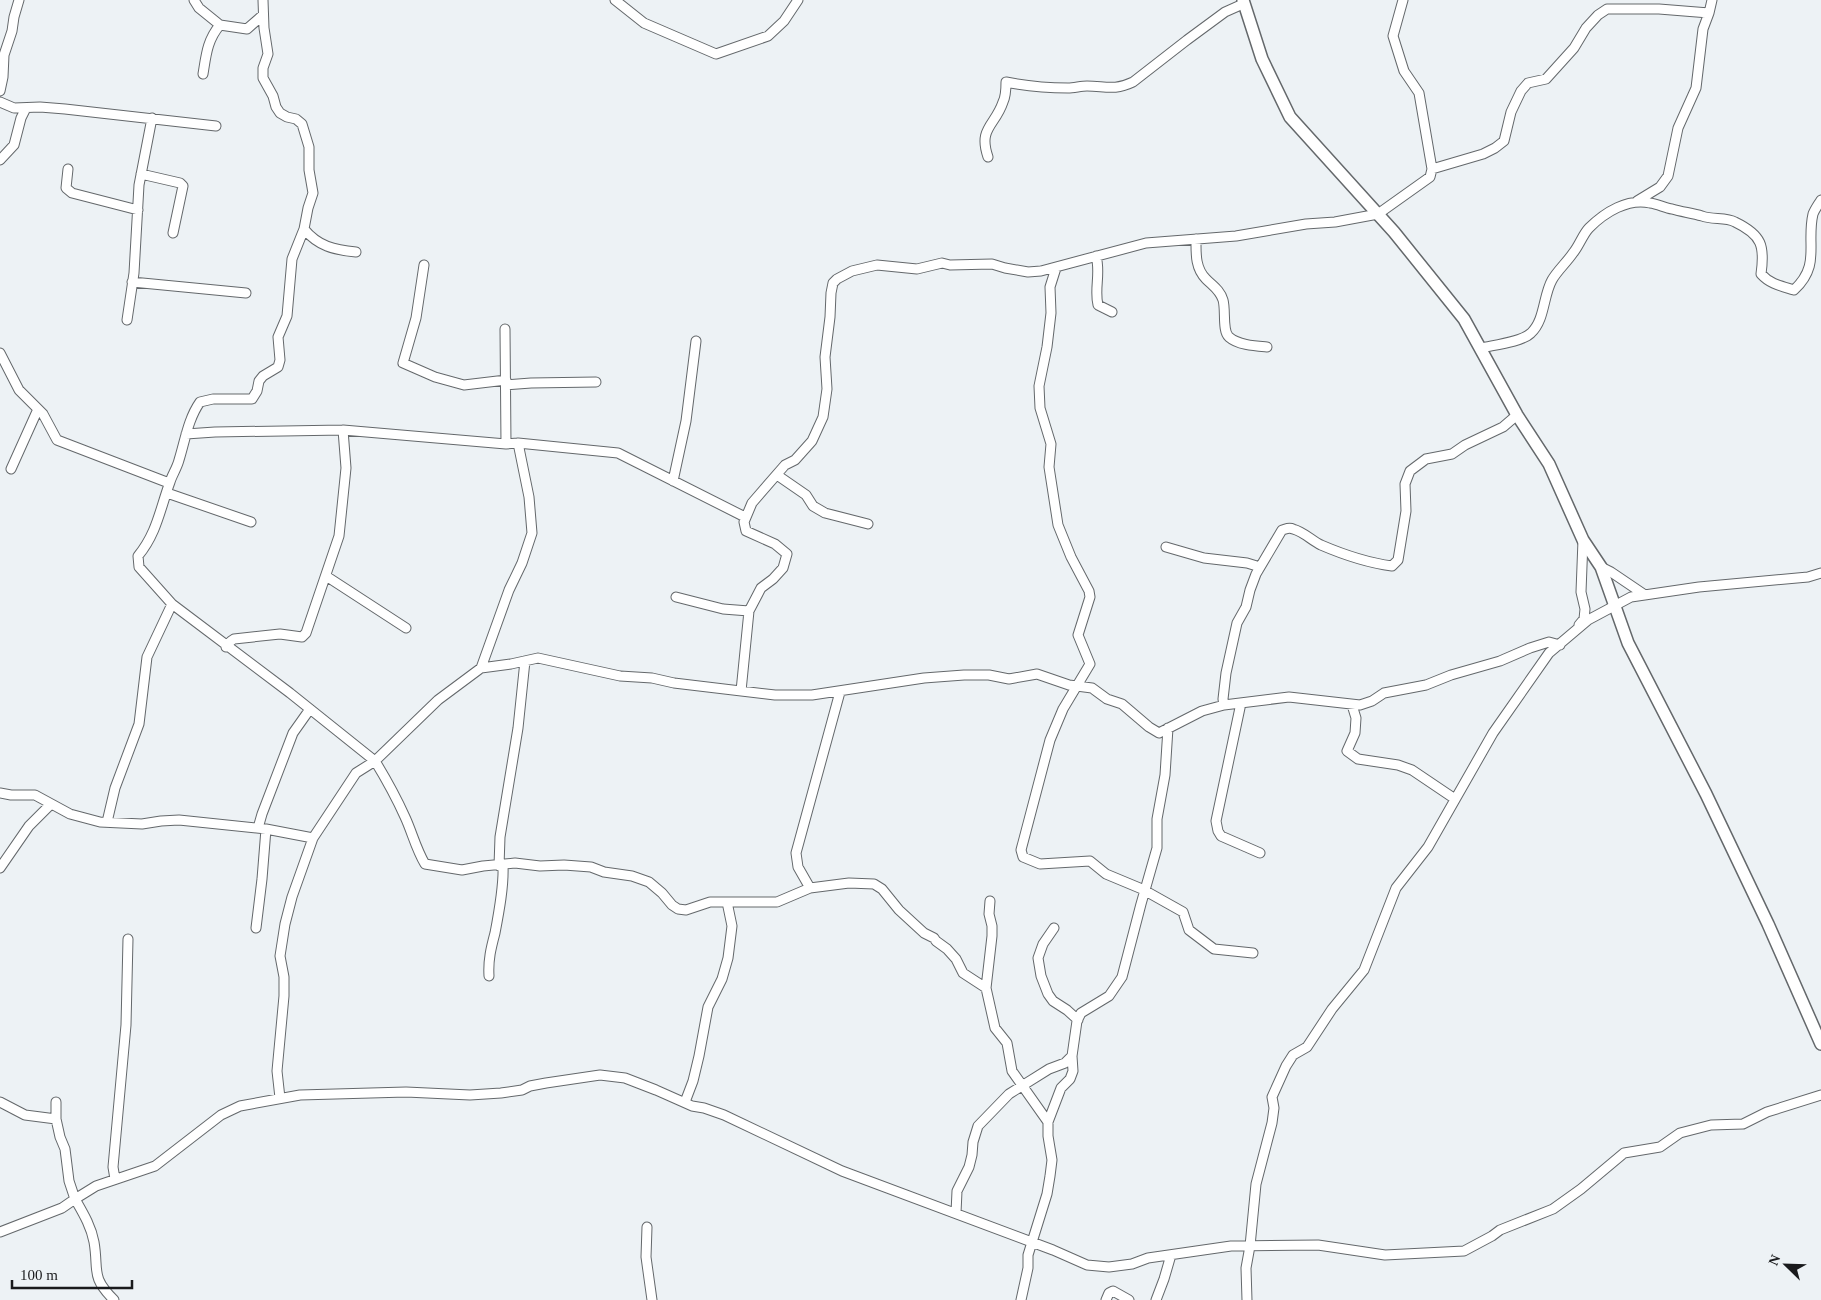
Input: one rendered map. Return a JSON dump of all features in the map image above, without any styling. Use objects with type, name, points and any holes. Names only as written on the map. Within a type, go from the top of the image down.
[{"type":"street","points":[[0,91],[4,55],[12,32],[19,0]]},
{"type":"street","points":[[194,0],[199,8],[220,25],[247,29],[263,15]]},
{"type":"street","points":[[263,0],[268,54],[263,68],[263,78],[280,113],[296,119],[302,124],[308,147],[313,193],[304,229],[292,258],[287,316],[278,337],[280,360],[278,367],[262,376],[252,399],[213,399],[200,402],[196,407],[156,525],[148,544],[138,556],[138,567],[172,604],[375,761],[406,818],[419,852],[426,864],[462,870],[515,863],[540,866],[591,867],[604,872],[632,876],[648,882],[678,910],[686,910],[710,902],[777,902],[810,888],[849,883],[878,885],[899,910],[924,933],[934,938],[947,949],[956,959],[963,973],[986,988]]},
{"type":"street","points":[[615,0],[644,23],[716,54],[768,36],[784,21],[798,0]]},
{"type":"street","points":[[741,691],[749,611],[760,588],[773,579],[783,568],[787,554],[775,544],[746,531],[744,527],[745,517],[752,503],[785,465],[795,460],[812,441],[823,417],[827,389],[825,357],[831,293],[837,279],[852,271],[877,265],[917,269],[942,263],[950,265],[992,264],[1028,272],[1041,271],[1146,243],[1236,236],[1378,214],[1430,178],[1432,169],[1419,92],[1404,71],[1393,36],[1404,0]]},
{"type":"street","points":[[1637,202],[1660,187],[1668,176],[1678,128],[1696,88],[1703,29],[1710,13],[1712,0]]},
{"type":"street","points":[[988,157],[984,146],[986,131],[1004,102],[1006,82],[1070,88],[1085,86],[1105,88],[1127,85],[1225,12],[1243,2],[1262,59],[1290,117],[1378,214],[1464,319],[1517,416],[1549,464],[1583,540],[1601,567],[1628,643],[1706,794],[1768,924],[1821,1044]]},
{"type":"street","points":[[1432,169],[1483,154],[1504,141],[1511,112],[1521,91],[1528,83],[1546,79],[1574,48],[1586,28],[1598,15],[1607,9],[1659,9],[1710,13]]},
{"type":"street","points":[[203,74],[206,50],[211,37],[220,25]]},
{"type":"street","points":[[0,102],[14,108],[66,109],[216,126]]},
{"type":"street","points":[[0,160],[14,145],[21,118],[26,108]]},
{"type":"street","points":[[127,320],[137,236],[141,174],[152,118]]},
{"type":"street","points":[[68,169],[66,188],[72,193],[138,210]]},
{"type":"street","points":[[141,174],[180,183],[183,186],[172,233]]},
{"type":"street","points":[[1481,348],[1527,337],[1534,332],[1552,279],[1573,253],[1589,228],[1618,207],[1632,201],[1649,202],[1704,217],[1733,221],[1750,230],[1761,244],[1764,252],[1761,274],[1767,281],[1794,290],[1803,282],[1812,262],[1814,213],[1821,200]]},
{"type":"street","points":[[304,229],[311,238],[322,245],[338,251],[356,252]]},
{"type":"street","points":[[1196,239],[1197,265],[1204,278],[1218,290],[1222,297],[1225,308],[1224,325],[1226,334],[1234,340],[1267,347]]},
{"type":"street","points":[[1096,256],[1099,267],[1096,296],[1098,305],[1112,312]]},
{"type":"street","points":[[424,265],[416,318],[403,363],[406,366],[464,385],[596,382]]},
{"type":"street","points":[[1056,268],[1050,287],[1051,313],[1040,386],[1040,408],[1051,444],[1049,467],[1058,525],[1070,557],[1089,591],[1090,597],[1078,634],[1090,664],[1063,709],[1050,740],[1021,850],[1023,857],[1040,864],[1090,861],[1106,874],[1145,890],[1183,912],[1189,930],[1214,948],[1253,953]]},
{"type":"street","points":[[132,282],[246,294]]},
{"type":"street","points":[[505,329],[506,444]]},
{"type":"street","points":[[673,481],[686,421],[696,341]]},
{"type":"street","points":[[0,353],[19,390],[43,414],[57,440],[169,482]]},
{"type":"street","points":[[11,469],[38,409]]},
{"type":"street","points":[[1224,705],[1226,673],[1237,623],[1246,607],[1250,590],[1260,567],[1282,530],[1291,528],[1332,549],[1379,564],[1392,566],[1398,560],[1406,511],[1405,484],[1410,471],[1426,459],[1452,454],[1503,427],[1517,416]]},
{"type":"street","points":[[186,434],[343,430],[506,444],[518,443],[618,453],[745,517]]},
{"type":"street","points":[[226,647],[234,639],[280,634],[304,636],[326,576],[341,526],[346,468],[343,430]]},
{"type":"street","points":[[481,668],[532,534],[529,497],[518,443]]},
{"type":"street","points":[[777,475],[806,495],[813,506],[825,513],[868,524]]},
{"type":"street","points":[[166,493],[251,522]]},
{"type":"street","points":[[1575,631],[1584,619],[1585,609],[1581,592],[1583,540]]},
{"type":"street","points":[[1166,547],[1204,558],[1248,563],[1260,567]]},
{"type":"street","points":[[1601,567],[1645,595]]},
{"type":"street","points":[[1247,1300],[1246,1268],[1256,1184],[1272,1123],[1274,1108],[1272,1097],[1275,1090],[1293,1055],[1307,1047],[1332,1009],[1364,970],[1396,888],[1428,847],[1503,718],[1549,653],[1588,620],[1616,607],[1631,597],[1699,587],[1808,577],[1821,573]]},
{"type":"street","points":[[326,576],[406,628]]},
{"type":"street","points":[[676,597],[723,609],[749,611]]},
{"type":"street","points":[[107,822],[116,788],[139,724],[147,657],[172,604]]},
{"type":"street","points":[[280,1098],[277,1071],[284,977],[280,956],[292,897],[313,838],[356,773],[375,761],[438,700],[481,668],[538,658],[620,676],[652,678],[674,683],[776,695],[812,695],[840,692],[924,678],[989,675],[1009,679],[1037,674],[1069,685],[1092,688],[1107,699],[1122,704],[1159,733],[1202,711],[1224,705],[1289,697],[1360,705],[1372,701],[1384,693],[1426,685],[1451,675],[1500,662],[1548,642],[1560,645]]},
{"type":"street","points":[[489,976],[488,962],[503,882],[500,837],[518,728],[525,661]]},
{"type":"street","points":[[810,888],[798,867],[796,853],[840,692]]},
{"type":"street","points":[[1241,703],[1216,821],[1221,836],[1260,853]]},
{"type":"street","points":[[1352,705],[1356,718],[1355,733],[1347,751],[1358,759],[1398,765],[1412,770],[1455,799]]},
{"type":"street","points":[[256,928],[262,879],[262,814],[293,733],[310,709]]},
{"type":"street","points":[[1021,1300],[1031,1243],[1048,1194],[1052,1160],[1048,1122],[1061,1088],[1070,1080],[1073,1071],[1072,1056],[1078,1020],[1081,1013],[1109,996],[1122,977],[1157,848],[1157,819],[1164,775],[1168,728]]},
{"type":"street","points":[[0,793],[35,795],[70,814],[100,822],[142,824],[161,820],[179,820],[262,829],[313,838]]},
{"type":"street","points":[[0,868],[29,826],[50,804]]},
{"type":"street","points":[[990,900],[992,936],[986,988],[996,1028],[1006,1044],[1012,1071],[1048,1122]]},
{"type":"street","points":[[685,1102],[695,1072],[708,1007],[722,979],[728,958],[732,926],[727,902]]},
{"type":"street","points":[[1054,928],[1043,944],[1038,958],[1042,976],[1048,994],[1053,1001],[1078,1020]]},
{"type":"street","points":[[116,1179],[113,1167],[126,1025],[128,939]]},
{"type":"street","points":[[956,1213],[957,1191],[969,1167],[978,1126],[1009,1094],[1049,1069],[1065,1063],[1072,1056]]},
{"type":"street","points":[[0,1232],[62,1208],[96,1186],[155,1166],[221,1115],[240,1106],[300,1095],[406,1092],[470,1095],[501,1093],[522,1090],[530,1086],[546,1083],[600,1075],[625,1078],[692,1106],[724,1115],[842,1171],[1053,1250],[1087,1265],[1109,1267],[1132,1264],[1148,1258],[1231,1246],[1318,1245],[1385,1255],[1464,1251],[1500,1230],[1553,1209],[1582,1189],[1624,1153],[1660,1147],[1680,1132],[1711,1125],[1743,1124],[1767,1112],[1821,1095]]},
{"type":"street","points":[[0,1102],[25,1115],[56,1119]]},
{"type":"street","points":[[56,1102],[56,1119],[65,1149],[68,1181],[89,1225],[94,1244],[95,1270],[102,1288],[114,1300]]},
{"type":"street","points":[[647,1227],[646,1257],[652,1300]]},
{"type":"street","points":[[1156,1300],[1171,1255]]},
{"type":"street","points":[[1106,1300],[1109,1293],[1113,1291],[1130,1300]]}]
